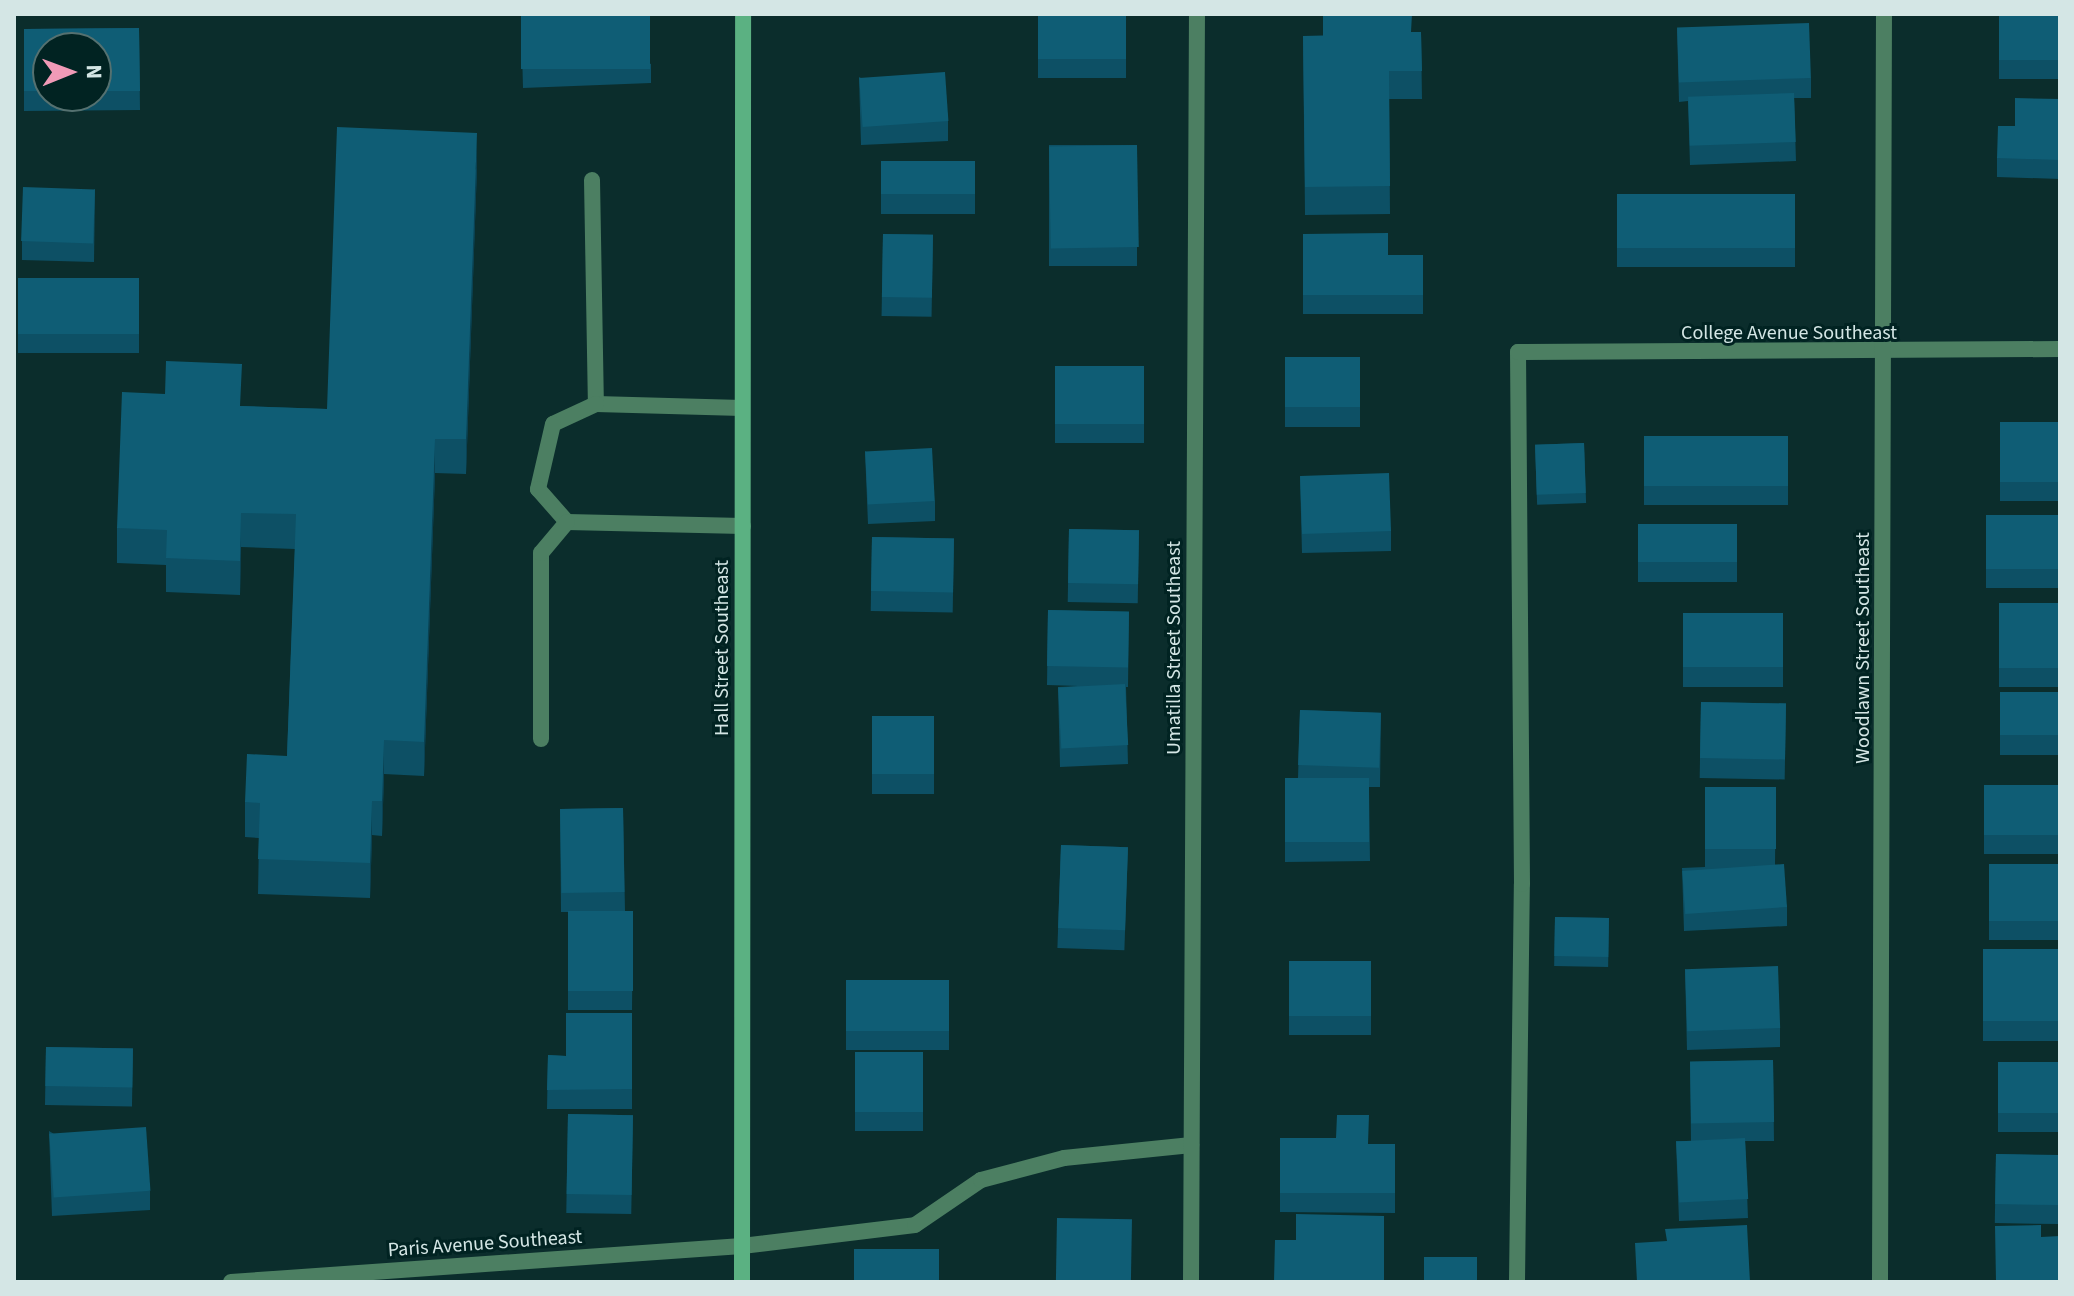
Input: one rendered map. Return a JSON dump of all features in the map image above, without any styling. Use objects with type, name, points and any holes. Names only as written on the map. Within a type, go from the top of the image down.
[{"type":"main road","name":"Hall Street Southeast","points":[[742,1282],[743,14]]},
{"type":"street","name":"Umatilla Street Southeast","points":[[1191,1282],[1197,14]]},
{"type":"street","name":"Woodlawn Street Southeast","points":[[1880,1282],[1884,14]]},
{"type":"street","points":[[592,180],[596,404]]},
{"type":"street","name":"College Avenue Southeast","points":[[1517,1282],[1522,884],[1518,352],[1884,353],[2060,349]]},
{"type":"street","points":[[742,408],[596,404],[553,424],[538,489],[567,522],[743,526]]},
{"type":"street","points":[[541,739],[541,553],[567,522]]},
{"type":"street","name":"Paris Avenue Southeast","points":[[231,1282],[742,1246],[915,1225],[981,1180],[1064,1158],[1191,1145]]},
{"type":"building","points":[[521,14],[650,14],[650,69],[521,69]]},
{"type":"building","points":[[1038,14],[1126,14],[1126,59],[1038,59]]},
{"type":"building","points":[[1323,14],[1412,14],[1411,32],[1421,32],[1422,71],[1389,71],[1390,186],[1305,187],[1303,36],[1323,36]]},
{"type":"building","points":[[1999,14],[2060,14],[2060,60],[1999,60]]},
{"type":"building","points":[[1809,23],[1811,78],[1679,83],[1677,28]]},
{"type":"building","points":[[139,28],[140,91],[112,91],[112,32],[32,32],[32,91],[24,91],[24,29]]},
{"type":"building","points":[[945,72],[948,121],[863,127],[859,78]]},
{"type":"building","points":[[1794,93],[1796,142],[1690,146],[1688,97]]},
{"type":"building","points":[[2015,98],[2060,99],[2060,160],[1997,158],[1998,126],[2015,126]]},
{"type":"building","points":[[337,127],[477,133],[466,439],[435,439],[424,742],[384,740],[382,801],[372,801],[370,863],[258,859],[260,803],[245,802],[247,754],[287,756],[296,514],[241,513],[240,561],[166,558],[167,530],[117,528],[122,392],[165,394],[166,361],[242,364],[240,406],[327,409]]},
{"type":"building","points":[[1137,145],[1139,247],[1051,249],[1049,147]]},
{"type":"building","points":[[881,161],[975,161],[975,194],[881,194]]},
{"type":"building","points":[[23,187],[95,190],[93,243],[21,241]]},
{"type":"building","points":[[1617,194],[1795,194],[1795,248],[1617,248]]},
{"type":"building","points":[[1388,233],[1388,255],[1423,255],[1423,295],[1303,295],[1303,234]]},
{"type":"building","points":[[883,234],[933,235],[932,298],[882,297]]},
{"type":"building","points":[[18,278],[139,278],[139,334],[18,334]]},
{"type":"building","points":[[1285,357],[1360,357],[1360,407],[1285,407]]},
{"type":"building","points":[[1055,366],[1144,366],[1144,424],[1055,424]]},
{"type":"building","points":[[2000,422],[2060,422],[2060,482],[2000,482]]},
{"type":"building","points":[[1644,436],[1788,436],[1788,486],[1644,486]]},
{"type":"building","points":[[1584,443],[1586,493],[1537,495],[1535,445]]},
{"type":"building","points":[[932,448],[935,501],[868,504],[865,452]]},
{"type":"building","points":[[1389,473],[1391,531],[1302,534],[1300,476]]},
{"type":"building","points":[[1986,515],[2060,515],[2060,569],[1986,569]]},
{"type":"building","points":[[1638,524],[1737,524],[1737,562],[1638,562]]},
{"type":"building","points":[[1069,529],[1139,530],[1138,584],[1068,583]]},
{"type":"building","points":[[872,537],[954,538],[953,592],[871,591]]},
{"type":"building","points":[[1999,603],[2060,603],[2060,668],[1999,668]]},
{"type":"building","points":[[1048,610],[1129,611],[1128,667],[1047,666]]},
{"type":"building","points":[[1683,613],[1783,613],[1783,667],[1683,667]]},
{"type":"building","points":[[1125,684],[1128,745],[1061,748],[1058,688]]},
{"type":"building","points":[[2000,692],[2060,692],[2060,735],[2000,735]]},
{"type":"building","points":[[1701,702],[1786,703],[1785,759],[1700,758]]},
{"type":"building","points":[[1300,710],[1381,713],[1379,768],[1298,765]]},
{"type":"building","points":[[872,716],[934,716],[934,774],[872,774]]},
{"type":"building","points":[[1285,778],[1369,778],[1369,842],[1285,842]]},
{"type":"building","points":[[1984,785],[2060,785],[2060,835],[1984,835]]},
{"type":"building","points":[[1705,787],[1776,787],[1776,849],[1705,849]]},
{"type":"building","points":[[623,808],[624,892],[561,893],[560,809]]},
{"type":"building","points":[[1061,845],[1128,847],[1125,930],[1058,928]]},
{"type":"building","points":[[1784,864],[1787,907],[1685,914],[1682,871]]},
{"type":"building","points":[[1989,864],[2060,864],[2060,921],[1989,921]]},
{"type":"building","points":[[568,911],[633,911],[633,991],[568,991]]},
{"type":"building","points":[[1555,917],[1609,918],[1608,957],[1554,956]]},
{"type":"building","points":[[1983,949],[2060,949],[2060,1021],[1983,1021]]},
{"type":"building","points":[[1289,961],[1371,961],[1371,1016],[1289,1016]]},
{"type":"building","points":[[1778,966],[1780,1028],[1687,1031],[1685,969]]},
{"type":"building","points":[[846,980],[949,980],[949,1031],[846,1031]]},
{"type":"building","points":[[566,1013],[632,1013],[632,1089],[547,1090],[548,1055],[566,1056]]},
{"type":"building","points":[[46,1047],[133,1049],[132,1088],[45,1086]]},
{"type":"building","points":[[855,1052],[923,1052],[923,1112],[855,1112]]},
{"type":"building","points":[[1773,1060],[1774,1122],[1691,1123],[1690,1061]]},
{"type":"building","points":[[1998,1062],[2060,1062],[2060,1113],[1998,1113]]},
{"type":"building","points":[[568,1114],[633,1115],[632,1195],[567,1194]]},
{"type":"building","points":[[1337,1115],[1369,1115],[1368,1144],[1395,1144],[1395,1193],[1280,1193],[1280,1138],[1336,1138]]},
{"type":"building","points":[[146,1127],[150,1191],[54,1198],[49,1134]]},
{"type":"building","points":[[1745,1138],[1748,1199],[1679,1203],[1676,1142]]},
{"type":"building","points":[[1996,1154],[2060,1155],[2059,1205],[1995,1204]]},
{"type":"building","points":[[1296,1214],[1384,1216],[1384,1282],[1274,1281],[1275,1240],[1296,1240]]},
{"type":"building","points":[[1057,1218],[1132,1219],[1131,1282],[1056,1282]]},
{"type":"building","points":[[1747,1225],[1750,1282],[1637,1282],[1635,1243],[1667,1241],[1665,1229]]},
{"type":"building","points":[[2041,1225],[2041,1237],[2060,1236],[2060,1282],[1996,1282],[1995,1226]]},
{"type":"building","points":[[854,1249],[939,1249],[939,1282],[854,1282]]},
{"type":"building","points":[[1424,1257],[1477,1257],[1477,1282],[1424,1282]]}]
